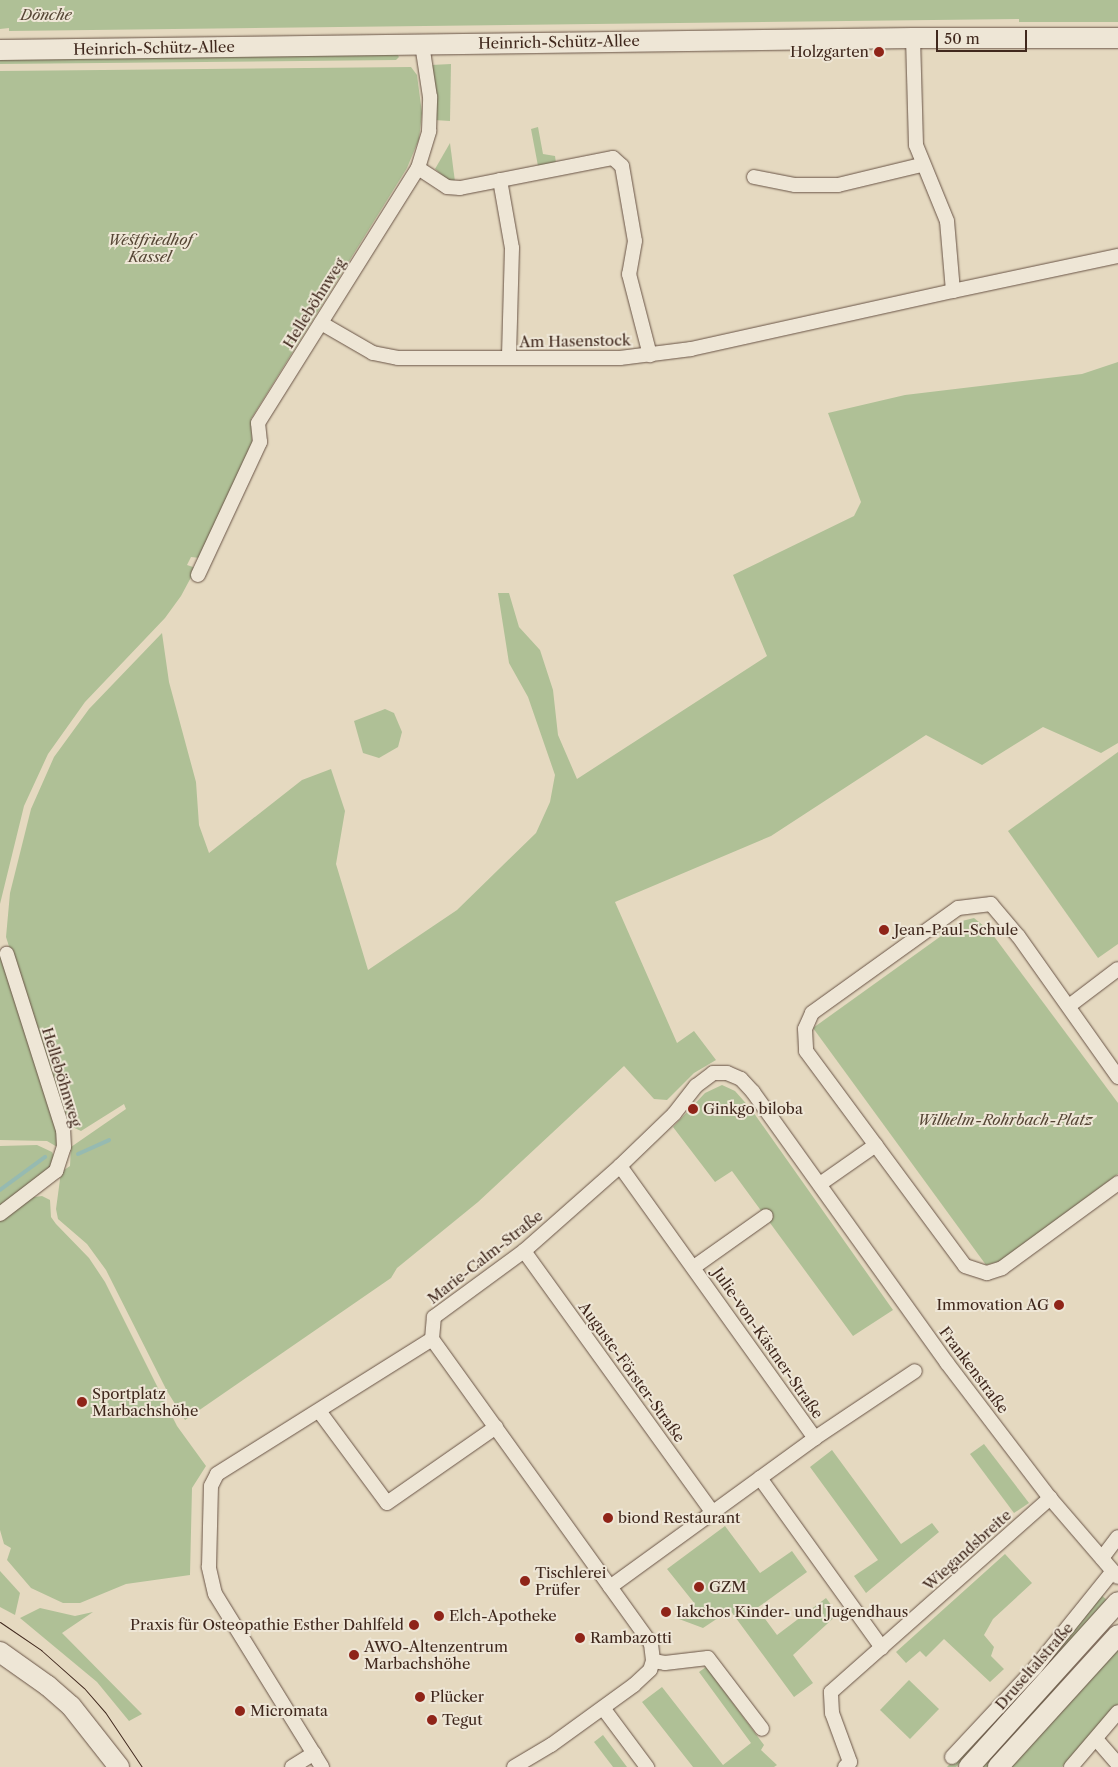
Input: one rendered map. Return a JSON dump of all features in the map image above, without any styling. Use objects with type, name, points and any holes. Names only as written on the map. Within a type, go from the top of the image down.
[{"type":"main road","name":"Heinrich-Schütz-Allee","points":[[0,50],[913,38],[1118,38]]},
{"type":"main road","name":"Druseltalstraße","points":[[960,1762],[1118,1602]]},
{"type":"main road","points":[[998,1767],[1118,1635]]},
{"type":"main road","points":[[0,1652],[48,1686],[71,1706],[119,1767]]},
{"type":"street","points":[[913,38],[916,145],[921,164],[947,221],[954,291]]},
{"type":"street","name":"Helleböhnweg","points":[[198,575],[260,442],[258,423],[418,168],[429,131],[430,97],[422,44]]},
{"type":"street","name":"Am Hasenstock","points":[[320,323],[373,353],[398,358],[620,358],[650,355],[629,274],[634,241],[622,166],[613,158],[460,188],[447,187],[418,168]]},
{"type":"street","points":[[754,177],[795,185],[838,186],[921,164]]},
{"type":"street","name":"Am Hasenstock","points":[[500,180],[512,248],[509,358]]},
{"type":"street","points":[[650,355],[691,349],[1118,256]]},
{"type":"street","points":[[1118,1077],[1069,1006],[991,904],[958,908],[812,1013],[805,1029],[806,1051],[966,1266],[987,1274],[1002,1268],[1118,1183]]},
{"type":"street","name":"Helleböhnweg","points":[[0,1214],[56,1171],[64,1147],[63,1130],[7,954]]},
{"type":"street","points":[[1069,1006],[1118,969]]},
{"type":"street","name":"Frankenstraße","points":[[713,1073],[727,1072],[741,1079],[820,1184],[947,1363],[1050,1498],[1115,1574]]},
{"type":"street","name":"Marie-Calm-Straße","points":[[432,1339],[434,1317],[524,1251],[620,1166],[674,1114],[696,1086],[713,1073]]},
{"type":"street","points":[[820,1184],[876,1145]]},
{"type":"street","name":"Julie-von-Kästner-Straße","points":[[620,1166],[815,1438]]},
{"type":"street","name":"Julie-von-Kästner-Straße","points":[[694,1267],[766,1216]]},
{"type":"street","name":"Auguste-Förster-Straße","points":[[524,1251],[712,1512]]},
{"type":"street","points":[[322,1767],[215,1594],[209,1567],[212,1486],[217,1474],[432,1339],[651,1644],[653,1661],[650,1670],[639,1680],[603,1708],[514,1767]]},
{"type":"street","points":[[610,1587],[815,1438],[915,1371]]},
{"type":"street","points":[[319,1411],[387,1503],[496,1427]]},
{"type":"street","points":[[760,1478],[882,1648]]},
{"type":"street","name":"Wiegandsbreite","points":[[845,1767],[850,1762],[832,1713],[831,1692],[1050,1498]]},
{"type":"street","points":[[1102,1558],[1118,1537]]},
{"type":"street","name":"Druseltalstraße","points":[[960,1762],[1115,1574]]},
{"type":"street","points":[[653,1661],[665,1663],[708,1658],[762,1729]]},
{"type":"street","points":[[603,1708],[647,1767]]},
{"type":"street","points":[[1071,1767],[1118,1712]]},
{"type":"street","points":[[1096,1739],[1118,1764]]},
{"type":"street","points":[[292,1767],[314,1753]]},
{"type":"green space","name":"Dönche","points":[[0,0],[1118,0],[1118,22],[1019,22],[1019,19],[9,31],[9,28],[0,29]]},
{"type":"green space","points":[[397,54],[399,57],[396,60],[0,64],[0,57]]},
{"type":"green space","points":[[451,64],[450,121],[434,120],[431,65]]},
{"type":"green space","name":"Westfriedhof Kassel","points":[[411,67],[417,75],[422,113],[419,139],[407,168],[251,419],[252,442],[200,558],[191,557],[187,565],[196,568],[181,596],[165,618],[85,702],[48,754],[24,806],[0,904],[0,71]]},
{"type":"green space","points":[[538,127],[543,154],[555,156],[556,163],[538,166],[531,129]]},
{"type":"green space","points":[[450,143],[455,182],[448,180],[435,169]]},
{"type":"green space","points":[[1118,362],[1118,743],[1101,753],[1043,727],[982,765],[926,735],[771,836],[615,902],[677,1043],[694,1031],[716,1060],[694,1073],[667,1100],[654,1099],[624,1066],[478,1202],[397,1268],[391,1278],[185,1420],[167,1391],[106,1270],[87,1244],[58,1219],[56,1209],[61,1172],[70,1166],[71,1147],[126,1109],[124,1104],[81,1131],[66,1124],[6,937],[10,893],[31,809],[54,757],[89,709],[162,633],[169,682],[196,782],[199,825],[209,853],[302,780],[331,769],[345,811],[336,864],[368,970],[457,910],[536,833],[550,802],[555,775],[528,697],[509,663],[498,593],[509,593],[519,627],[540,650],[553,690],[558,735],[577,779],[767,656],[733,575],[854,516],[861,502],[828,413],[905,395],[1082,374]]},
{"type":"green space","points":[[385,709],[394,713],[402,732],[398,747],[379,758],[363,753],[354,721]]},
{"type":"green space","points":[[1118,752],[1118,944],[1098,958],[1008,831]]},
{"type":"green space","name":"Wilhelm-Rohrbach-Platz","points":[[974,918],[990,931],[1118,1103],[1118,1174],[1001,1261],[986,1265],[813,1028],[962,921]]},
{"type":"green space","points":[[0,951],[57,1122],[59,1148],[47,1141],[0,1140]]},
{"type":"green space","points":[[722,1085],[735,1091],[751,1109],[893,1310],[853,1336],[732,1171],[715,1182],[673,1127],[705,1093]]},
{"type":"green space","points":[[37,1145],[52,1152],[55,1159],[51,1168],[0,1210],[0,1146]]},
{"type":"green space","name":"Sportplatz Marbachshöhe","points":[[42,1196],[50,1200],[51,1217],[56,1224],[89,1258],[105,1282],[177,1426],[206,1466],[192,1488],[190,1575],[126,1584],[80,1603],[63,1603],[31,1588],[7,1560],[11,1548],[4,1544],[0,1530],[0,1218],[27,1198]]},
{"type":"green space","points":[[984,1444],[1029,1503],[1014,1513],[970,1454]]},
{"type":"green space","points":[[832,1450],[901,1544],[932,1523],[939,1532],[866,1593],[854,1576],[878,1560],[810,1467]]},
{"type":"green space","points":[[725,1526],[760,1573],[792,1551],[807,1572],[757,1608],[777,1635],[826,1598],[838,1614],[793,1655],[813,1683],[794,1697],[730,1610],[703,1628],[679,1619],[695,1604],[667,1569]]},
{"type":"green space","points":[[1005,1554],[1032,1583],[993,1619],[984,1635],[994,1647],[991,1656],[1004,1669],[990,1682],[944,1639],[926,1657],[920,1651],[906,1663],[896,1652]]},
{"type":"green space","points":[[0,1571],[20,1593],[15,1615],[0,1607]]},
{"type":"green space","points":[[1101,1595],[1107,1600],[980,1743],[956,1767],[947,1767]]},
{"type":"green space","points":[[40,1608],[75,1616],[93,1612],[62,1633],[142,1714],[129,1721],[97,1682],[20,1618]]},
{"type":"green space","points":[[1118,1646],[1118,1704],[1062,1767],[1007,1767]]},
{"type":"green space","points":[[1078,1661],[1014,1739],[987,1767],[979,1767]]},
{"type":"green space","points":[[706,1667],[764,1745],[761,1750],[777,1765],[774,1767],[693,1767],[642,1702],[662,1687],[723,1765],[751,1743],[699,1672]]},
{"type":"green space","points":[[909,1680],[939,1709],[910,1739],[880,1710]]},
{"type":"green space","points":[[603,1735],[627,1767],[613,1767],[594,1742]]},
{"type":"waterway","points":[[78,1154],[109,1140]]},
{"type":"waterway","points":[[0,1190],[45,1157]]},
{"type":"tram line","points":[[0,1622],[41,1650],[84,1688],[105,1712],[142,1767]]},
{"type":"place","name":"Holzgarten","points":[[879,52]]},
{"type":"place","name":"Jean-Paul-Schule","points":[[884,930]]},
{"type":"place","name":"Ginkgo biloba","points":[[693,1109]]},
{"type":"place","name":"Immovation AG","points":[[1059,1305]]},
{"type":"place","name":"Sportplatz Marbachshöhe","points":[[82,1402]]},
{"type":"place","name":"biond Restaurant","points":[[608,1518]]},
{"type":"place","name":"Tischlerei Prüfer","points":[[525,1581]]},
{"type":"place","name":"GZM","points":[[699,1587]]},
{"type":"place","name":"Iakchos Kinder- und Jugendhaus","points":[[666,1612]]},
{"type":"place","name":"Elch-Apotheke","points":[[439,1616]]},
{"type":"place","name":"Praxis für Osteopathie Esther Dahlfeld","points":[[414,1625]]},
{"type":"place","name":"Rambazotti","points":[[580,1638]]},
{"type":"place","name":"AWO-Altenzentrum Marbachshöhe","points":[[354,1655]]},
{"type":"place","name":"Plücker","points":[[420,1697]]},
{"type":"place","name":"Micromata","points":[[240,1711]]},
{"type":"place","name":"Tegut","points":[[432,1720]]}]
